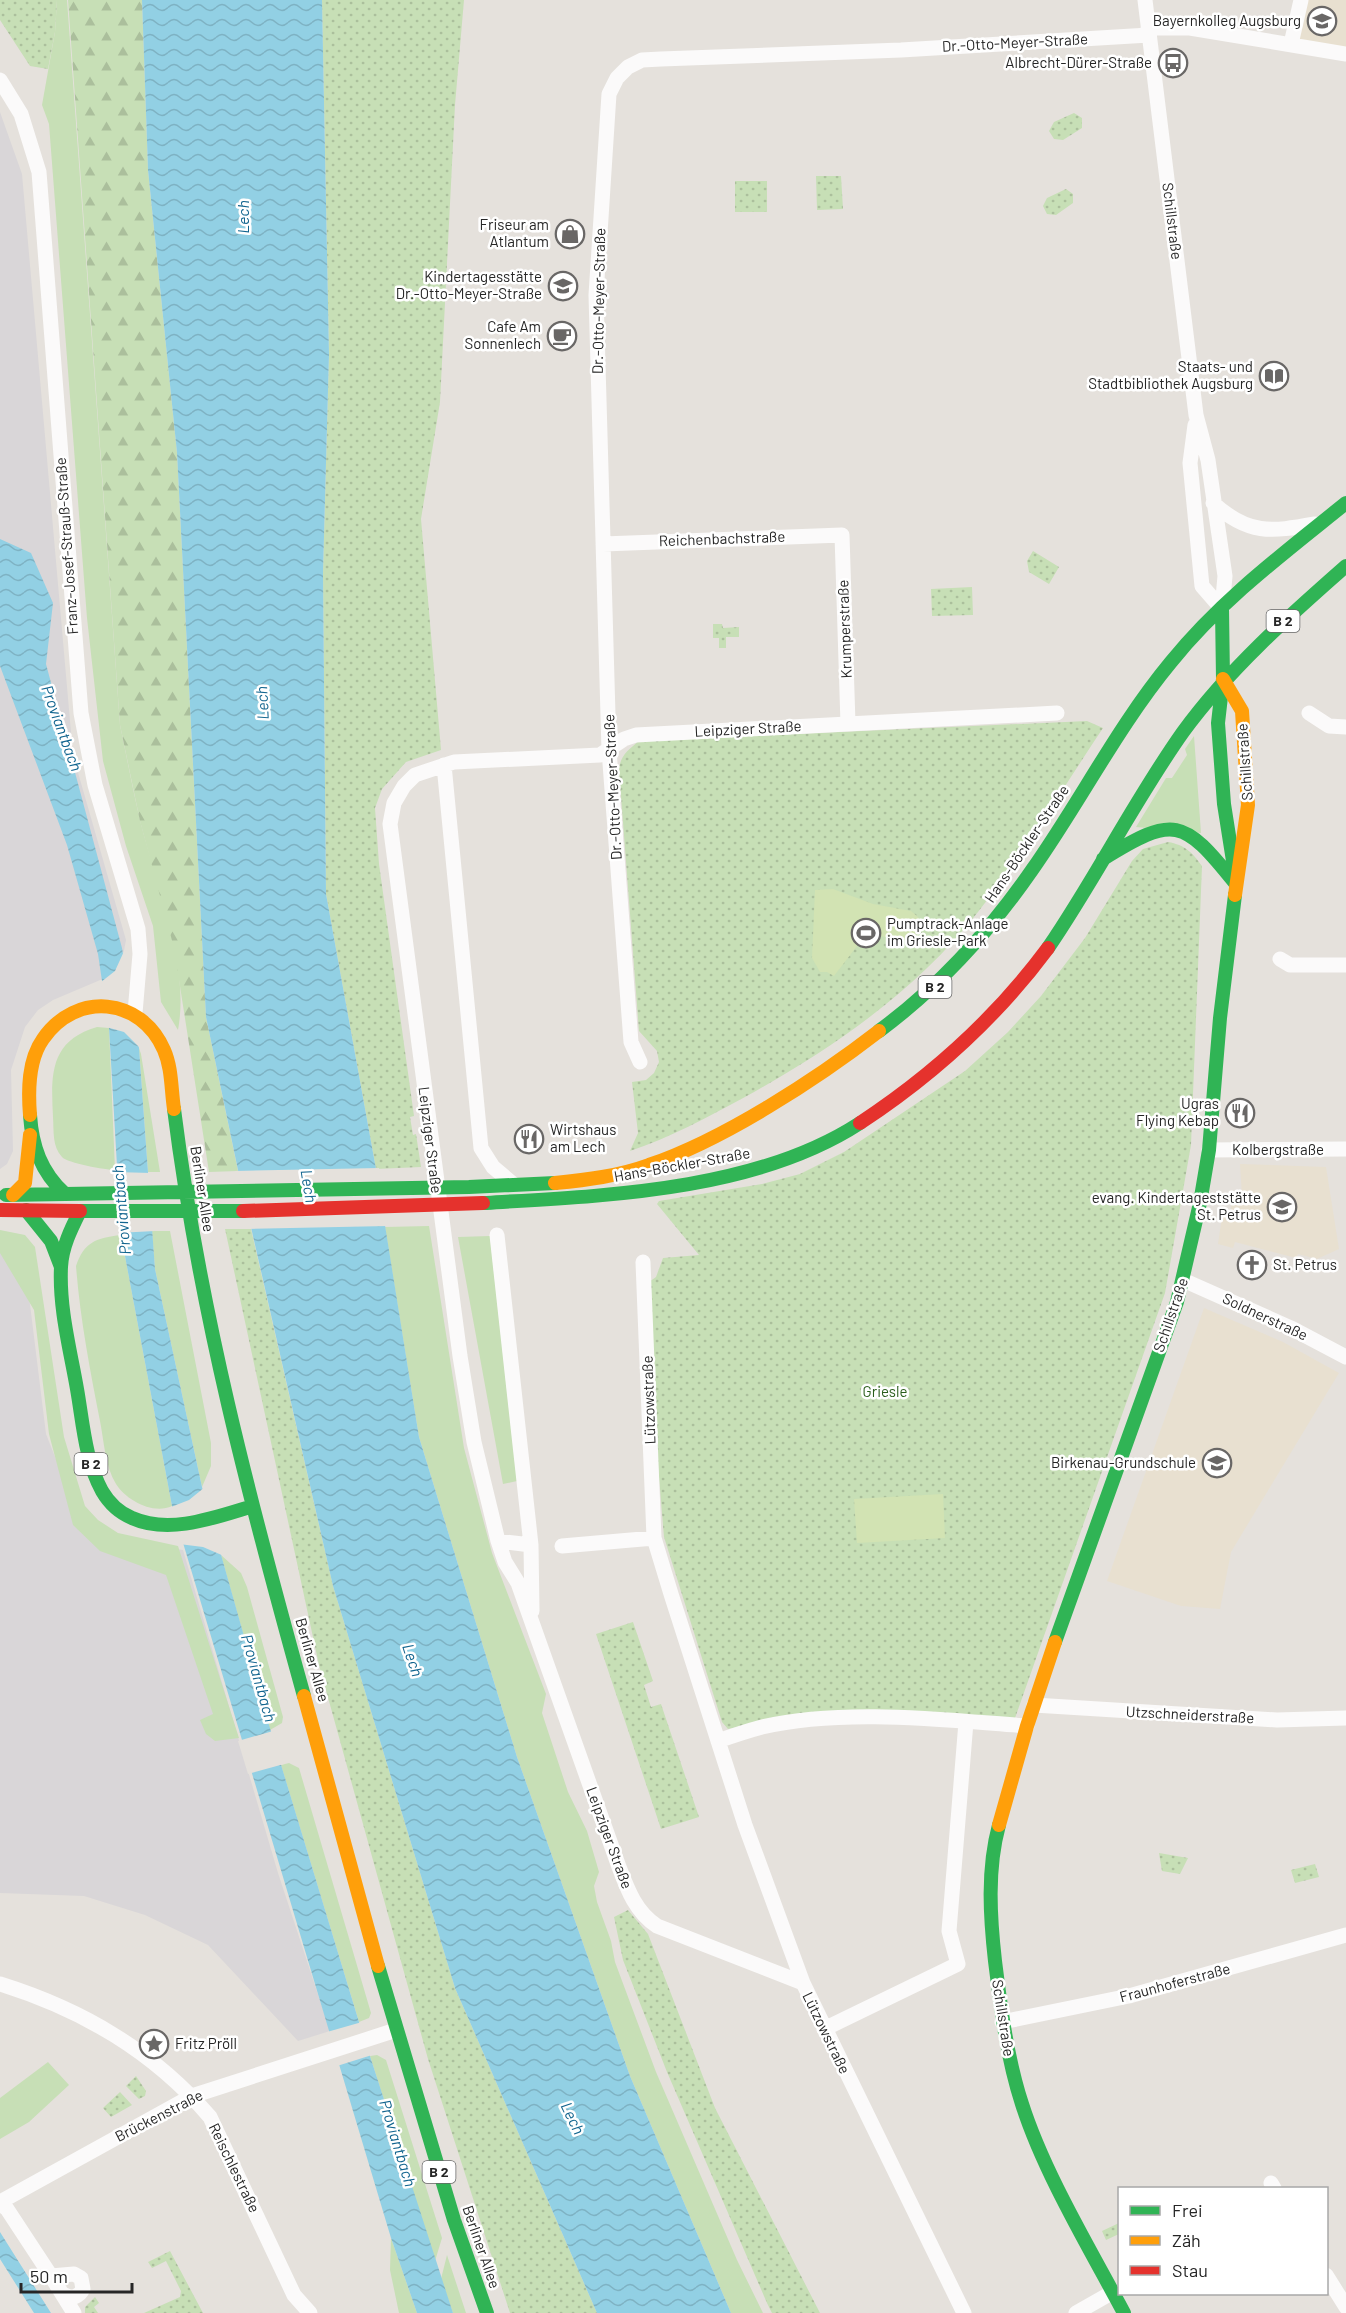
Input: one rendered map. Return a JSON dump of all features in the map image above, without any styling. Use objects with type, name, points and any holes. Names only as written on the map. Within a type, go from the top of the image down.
[{"type":"main road","name":"Hans-Böckler-Straße","points":[[513,1184],[608,1176],[677,1155],[843,1060],[888,1027],[941,981],[1010,901],[1122,729],[1198,630],[1346,503]]},
{"type":"main road","name":"Hans-Böckler-Straße","points":[[80,1211],[510,1204],[603,1195],[738,1175],[794,1158],[837,1137],[879,1110],[931,1070],[992,1016],[1026,978],[1059,933],[1162,762],[1223,679],[1346,566]]},
{"type":"main road","name":"Schillstraße","points":[[1222,609],[1223,679],[1218,723],[1224,804],[1236,885]]},
{"type":"main road","name":"Schillstraße","points":[[1124,2313],[1041,2154],[1022,2105],[1002,2022],[990,1900],[997,1834],[1027,1726],[1075,1581],[1183,1280],[1209,1150],[1216,1052],[1248,805],[1242,711],[1223,679]]},
{"type":"main road","points":[[1102,860],[1151,830],[1174,828],[1196,837],[1236,885]]},
{"type":"main road","points":[[7,1195],[25,1183],[30,1128],[31,1067],[43,1040],[65,1018],[89,1006],[115,1005],[135,1013]]},
{"type":"main road","name":"Berliner Allee","points":[[135,1013],[151,1029],[164,1051],[191,1232],[232,1430],[396,2030],[454,2220],[487,2313]]},
{"type":"main road","points":[[30,1128],[46,1173],[65,1194]]},
{"type":"main road","name":"B 2","points":[[65,1194],[513,1184]]},
{"type":"main road","points":[[7,1195],[65,1194]]},
{"type":"main road","points":[[0,1210],[80,1211]]},
{"type":"main road","points":[[26,1210],[51,1241],[61,1267]]},
{"type":"main road","name":"B 2","points":[[80,1211],[65,1243],[61,1267],[64,1308],[91,1464],[102,1491],[116,1509],[139,1521],[175,1524],[215,1517],[253,1506]]},
{"type":"street","name":"Schillstraße","points":[[1145,0],[1196,416],[1208,460],[1225,576],[1222,609]]},
{"type":"street","points":[[1291,44],[1301,0]]},
{"type":"street","points":[[1148,31],[1185,28],[1346,54]]},
{"type":"street","name":"Dr.-Otto-Meyer-Straße","points":[[640,1062],[631,1042],[609,750],[597,333],[598,250],[609,94],[617,78],[628,67],[642,60],[901,50],[1148,31]]},
{"type":"street","name":"Franz-Josef-Strauß-Straße","points":[[0,80],[21,114],[39,172],[81,713],[95,785],[138,929],[140,954],[135,1013]]},
{"type":"street","name":"Schillstraße","points":[[1196,416],[1190,463],[1202,586],[1222,609]]},
{"type":"street","points":[[1213,503],[1228,517],[1251,528],[1277,531],[1321,523]]},
{"type":"street","name":"Reichenbachstraße","points":[[603,544],[842,535]]},
{"type":"street","name":"Krumperstraße","points":[[842,535],[848,724]]},
{"type":"street","name":"Leipziger Straße","points":[[802,1983],[657,1926],[637,1907],[622,1875],[518,1583],[505,1562],[474,1442],[460,1356],[390,824],[394,803],[404,786],[415,775],[444,765],[600,755],[636,735],[1057,713]]},
{"type":"street","points":[[1309,713],[1329,726],[1346,727]]},
{"type":"street","points":[[444,765],[481,1148],[493,1167],[513,1184]]},
{"type":"street","points":[[1280,959],[1290,965],[1346,965]]},
{"type":"street","name":"Kolbergstraße","points":[[1209,1150],[1346,1149]]},
{"type":"street","name":"Leipziger Straße","points":[[496,1235],[531,1545],[533,1629]]},
{"type":"street","name":"Lützowstraße","points":[[643,1262],[654,1538],[754,1852],[802,1983],[964,2313]]},
{"type":"street","name":"Soldnerstraße","points":[[1183,1280],[1291,1328],[1346,1357]]},
{"type":"street","points":[[562,1546],[654,1538]]},
{"type":"street","points":[[498,1541],[531,1545]]},
{"type":"street","name":"Utzschneiderstraße","points":[[1034,1705],[1277,1720],[1346,1718]]},
{"type":"street","points":[[718,1741],[762,1727],[803,1721],[920,1718],[1027,1726]]},
{"type":"street","points":[[824,2029],[958,1964],[949,1931],[966,1722]]},
{"type":"street","name":"Fraunhoferstraße","points":[[1002,2022],[1129,1996],[1346,1935]]},
{"type":"street","name":"Reischlestraße","points":[[0,1984],[51,2001],[127,2041],[192,2096],[210,2116],[294,2295],[310,2313]]},
{"type":"street","name":"Brückenstraße","points":[[0,2203],[192,2096],[396,2030]]},
{"type":"street","points":[[0,2203],[7,2209],[74,2313]]},
{"type":"street","points":[[51,2276],[74,2274],[81,2278],[83,2289],[79,2295],[72,2297],[64,2295]]},
{"type":"street","points":[[1328,2278],[1346,2307]]},
{"type":"street","points":[[1076,2313],[1113,2292]]},
{"type":"shaded area","name":"Bayernkolleg Augsburg","points":[[1304,0],[1346,0],[1346,51],[1294,41]]},
{"type":"shaded area","points":[[0,112],[22,174],[73,755],[126,940],[123,956],[105,978],[53,1000],[38,1010],[25,1027],[11,1070],[13,1151],[7,1164],[0,1169]]},
{"type":"shaded area","name":"evang. Kindertageststätte St. Petrus","points":[[1240,1164],[1326,1167],[1339,1249],[1317,1259],[1298,1254],[1296,1258],[1235,1242],[1233,1248],[1218,1244],[1222,1217],[1231,1217],[1231,1197],[1242,1196]]},
{"type":"shaded area","points":[[0,1246],[25,1264],[46,1434],[76,1510],[113,1540],[183,1550],[278,1873],[330,2031],[298,2041],[208,1945],[145,1915],[84,1896],[0,1893]]},
{"type":"shaded area","name":"Birkenau-Grundschule","points":[[1204,1308],[1283,1342],[1339,1373],[1231,1552],[1220,1609],[1181,1606],[1107,1581]]},
{"type":"green space","points":[[0,0],[57,0],[55,32],[48,69],[30,66],[0,20]]},
{"type":"green space","points":[[57,0],[67,0],[120,725],[141,824],[176,953],[181,1005],[178,1030],[161,1002],[153,926],[126,846],[103,761],[87,618],[49,124],[42,105],[55,32]]},
{"type":"green space","points":[[68,0],[142,0],[148,170],[177,453],[206,1017],[238,1171],[209,1172],[174,948],[140,821],[120,725]]},
{"type":"green space","points":[[322,0],[464,0],[455,105],[440,402],[421,519],[441,750],[406,762],[382,789],[375,808],[379,864],[414,1116],[410,1117],[413,1135],[416,1134],[421,1167],[376,1169],[326,894],[323,573],[329,354]]},
{"type":"green space","points":[[1074,113],[1082,118],[1082,128],[1063,140],[1054,139],[1049,131],[1054,122]]},
{"type":"green space","points":[[816,176],[841,176],[843,209],[817,210]]},
{"type":"green space","points":[[735,181],[767,181],[767,212],[735,212]]},
{"type":"green space","points":[[1066,189],[1073,194],[1073,203],[1056,215],[1047,214],[1043,206],[1047,198]]},
{"type":"green space","points":[[1033,551],[1059,567],[1049,584],[1029,572],[1027,561]]},
{"type":"green space","points":[[972,587],[973,615],[932,616],[931,589]]},
{"type":"green space","points":[[713,624],[722,624],[723,628],[739,627],[739,637],[726,637],[726,648],[719,648],[719,638],[713,638]]},
{"type":"green space","points":[[1087,721],[1103,728],[1026,845],[978,912],[927,968],[871,1016],[810,1059],[703,1119],[630,1151],[638,1133],[632,1082],[646,1080],[654,1073],[659,1062],[657,1051],[639,1031],[619,770],[623,757],[631,747],[639,741]]},
{"type":"green space","points":[[1194,736],[1201,833],[1136,827],[1166,778],[1172,778],[1187,755],[1185,749]]},
{"type":"green space","name":"Griesle","points":[[1168,842],[1188,850],[1202,866],[1191,1145],[1165,1293],[1015,1718],[916,1712],[752,1724],[728,1729],[722,1722],[664,1537],[657,1453],[649,1282],[656,1277],[663,1258],[699,1255],[657,1204],[659,1201],[762,1184],[800,1174],[844,1152],[965,1071],[1008,1032],[1041,996],[1085,938],[1132,861],[1143,849]]},
{"type":"green space","name":"Pumptrack-Anlage im Griesle-Park","points":[[833,889],[873,904],[911,911],[918,917],[921,926],[917,933],[905,939],[867,933],[834,976],[827,972],[820,972],[812,958],[815,890]]},
{"type":"green space","points":[[97,1027],[109,1028],[115,1170],[87,1166],[65,1159],[59,1153],[54,1139],[52,1088],[56,1062],[61,1051],[70,1041],[81,1033]]},
{"type":"green space","points":[[139,1048],[141,1054],[160,1172],[148,1172]]},
{"type":"green space","points":[[429,1226],[464,1448],[492,1553],[546,1694],[542,1713],[568,1792],[587,1831],[599,1872],[594,1886],[597,1902],[611,1941],[615,1962],[656,2072],[737,2260],[763,2313],[731,2313],[630,2076],[517,1757],[419,1437],[385,1227]]},
{"type":"green space","points":[[225,1229],[251,1229],[333,1586],[455,1988],[597,2313],[510,2313],[428,2059],[319,1665]]},
{"type":"green space","points":[[0,1230],[25,1235],[35,1247],[64,1437],[85,1506],[98,1520],[118,1533],[178,1546],[239,1738],[215,1741],[206,1734],[200,1720],[213,1714],[166,1575],[100,1551],[73,1525],[49,1434],[34,1310],[0,1253]]},
{"type":"green space","points":[[152,1231],[170,1231],[211,1443],[211,1466],[202,1487],[155,1269]]},
{"type":"green space","points":[[121,1235],[172,1506],[165,1508],[149,1507],[133,1500],[120,1490],[112,1477],[105,1453],[86,1344],[76,1266],[87,1246],[98,1240]]},
{"type":"green space","points":[[490,1236],[517,1481],[503,1484],[458,1237]]},
{"type":"green space","points":[[943,1494],[945,1538],[857,1543],[854,1499]]},
{"type":"green space","points":[[221,1555],[241,1573],[247,1587],[283,1717],[282,1723],[270,1730]]},
{"type":"green space","points":[[633,1622],[653,1681],[644,1685],[651,1707],[661,1704],[699,1817],[661,1829],[596,1634]]},
{"type":"green space","points":[[289,1763],[299,1768],[371,2013],[369,2018],[359,2022],[281,1765]]},
{"type":"green space","points":[[1159,1853],[1188,1858],[1180,1874],[1162,1871]]},
{"type":"green space","points":[[1315,1864],[1319,1877],[1295,1883],[1291,1870]]},
{"type":"green space","points":[[628,1910],[648,1934],[715,2108],[820,2313],[772,2313],[767,2303],[667,2072],[623,1960],[614,1917]]},
{"type":"green space","points":[[377,2055],[386,2060],[442,2238],[435,2261],[370,2056]]},
{"type":"green space","points":[[48,2062],[69,2085],[29,2122],[0,2139],[0,2098]]},
{"type":"green space","points":[[136,2076],[146,2091],[145,2096],[139,2099],[126,2086]]},
{"type":"green space","points":[[120,2092],[132,2105],[111,2117],[103,2108]]},
{"type":"green space","points":[[1118,2223],[1118,2234],[1106,2240],[1102,2231]]},
{"type":"green space","points":[[391,2238],[417,2313],[399,2313],[390,2270]]},
{"type":"green space","points":[[170,2251],[203,2313],[144,2313],[180,2297],[181,2291],[166,2261],[152,2268],[148,2262]]},
{"type":"green space","points":[[447,2255],[466,2313],[453,2313],[441,2279]]},
{"type":"green space","points":[[95,2297],[99,2303],[94,2307],[98,2313],[85,2313],[85,2307]]},
{"type":"water","name":"Lech","points":[[142,0],[322,0],[329,354],[323,573],[326,894],[376,1169],[419,1437],[517,1757],[630,2076],[731,2313],[597,2313],[455,1988],[333,1586],[239,1175],[206,1017],[177,453],[148,170]]},
{"type":"water","name":"Proviantbach","points":[[0,539],[31,553],[53,603],[46,664],[122,948],[139,1048],[155,1269],[202,1487],[269,1725],[359,2022],[453,2313],[417,2313],[391,2238],[172,1506],[121,1235],[109,1028],[98,954],[67,845],[0,666]]},
{"type":"water","points":[[0,2232],[51,2313],[34,2313],[0,2259]]},
{"type":"pier","points":[[125,949],[142,1047],[140,1048],[124,1032],[106,1027],[101,982],[115,971]]},
{"type":"pier","points":[[379,1168],[388,1226],[248,1229],[235,1171]]},
{"type":"pier","points":[[115,1172],[151,1173],[155,1231],[117,1233]]},
{"type":"pier","points":[[205,1487],[224,1556],[203,1547],[179,1544],[171,1507],[189,1500]]},
{"type":"pier","points":[[273,1731],[284,1764],[248,1774],[238,1741]]},
{"type":"pier","points":[[362,2022],[372,2055],[337,2066],[327,2032]]},
{"type":"traffic: fast","points":[[879,1031],[943,977],[999,915],[1050,844],[1116,738],[1190,639],[1254,578],[1346,503]]},
{"type":"traffic: fast","points":[[1048,948],[1183,732],[1239,665],[1346,566]]},
{"type":"traffic: fast","points":[[1222,609],[1223,679],[1218,723],[1224,804],[1233,861]]},
{"type":"traffic: fast","points":[[1103,859],[1146,835],[1162,830],[1176,830],[1189,835],[1202,846],[1235,883]]},
{"type":"traffic: fast","points":[[1055,1642],[1177,1302],[1200,1203],[1209,1150],[1220,1018],[1235,895]]},
{"type":"traffic: fast","points":[[174,1109],[197,1257],[228,1404],[264,1550],[304,1696]]},
{"type":"traffic: fast","points":[[30,1115],[39,1158],[50,1177],[65,1194],[469,1187],[555,1183]]},
{"type":"traffic: fast","points":[[483,1203],[628,1193],[727,1176],[774,1163],[819,1146],[860,1123]]},
{"type":"traffic: fast","points":[[6,1195],[65,1194]]},
{"type":"traffic: fast","points":[[26,1210],[51,1241],[61,1267]]},
{"type":"traffic: fast","points":[[243,1211],[80,1211],[63,1252],[61,1282],[66,1328],[85,1441],[96,1479],[108,1500],[132,1518],[162,1525],[193,1522],[253,1506]]},
{"type":"traffic: fast","points":[[999,1825],[991,1876],[992,1927],[1002,2015],[1017,2087],[1042,2157],[1124,2313]]},
{"type":"traffic: fast","points":[[378,1966],[454,2220],[487,2313]]},
{"type":"traffic: slow","points":[[1223,679],[1242,711],[1248,805],[1235,895]]},
{"type":"traffic: slow","points":[[30,1115],[29,1086],[34,1056],[38,1047],[57,1024],[73,1013],[90,1007],[107,1007],[124,1011],[140,1019],[154,1032],[169,1064],[174,1109]]},
{"type":"traffic: slow","points":[[555,1183],[626,1172],[678,1154],[768,1107],[827,1069],[879,1031]]},
{"type":"traffic: slow","points":[[13,1195],[25,1183],[30,1135]]},
{"type":"traffic: slow","points":[[999,1825],[1027,1726],[1055,1642]]},
{"type":"traffic: slow","points":[[304,1696],[378,1966]]},
{"type":"traffic: jam","points":[[860,1123],[913,1085],[962,1044],[1007,998],[1048,948]]},
{"type":"traffic: jam","points":[[243,1211],[483,1203]]},
{"type":"traffic: jam","points":[[0,1210],[80,1211]]},
{"type":"place","name":"Bayernkolleg Augsburg","points":[[1322,21]]},
{"type":"place","name":"Albrecht-Dürer-Straße","points":[[1173,63]]},
{"type":"place","name":"Friseur am Atlantum","points":[[570,234]]},
{"type":"place","name":"Kindertagesstätte Dr.-Otto-Meyer-Straße","points":[[563,286]]},
{"type":"place","name":"Cafe Am Sonnenlech","points":[[562,336]]},
{"type":"place","name":"Staats- und Stadtbibliothek Augsburg","points":[[1274,376]]},
{"type":"place","name":"Pumptrack-Anlage im Griesle-Park","points":[[866,933]]},
{"type":"place","name":"Ugras Flying Kebap","points":[[1240,1113]]},
{"type":"place","name":"Wirtshaus am Lech","points":[[529,1139]]},
{"type":"place","name":"evang. Kindertageststätte St. Petrus","points":[[1282,1207]]},
{"type":"place","name":"St. Petrus","points":[[1252,1265]]},
{"type":"place","name":"Birkenau-Grundschule","points":[[1217,1463]]},
{"type":"place","name":"Fritz Pröll","points":[[154,2044]]}]
